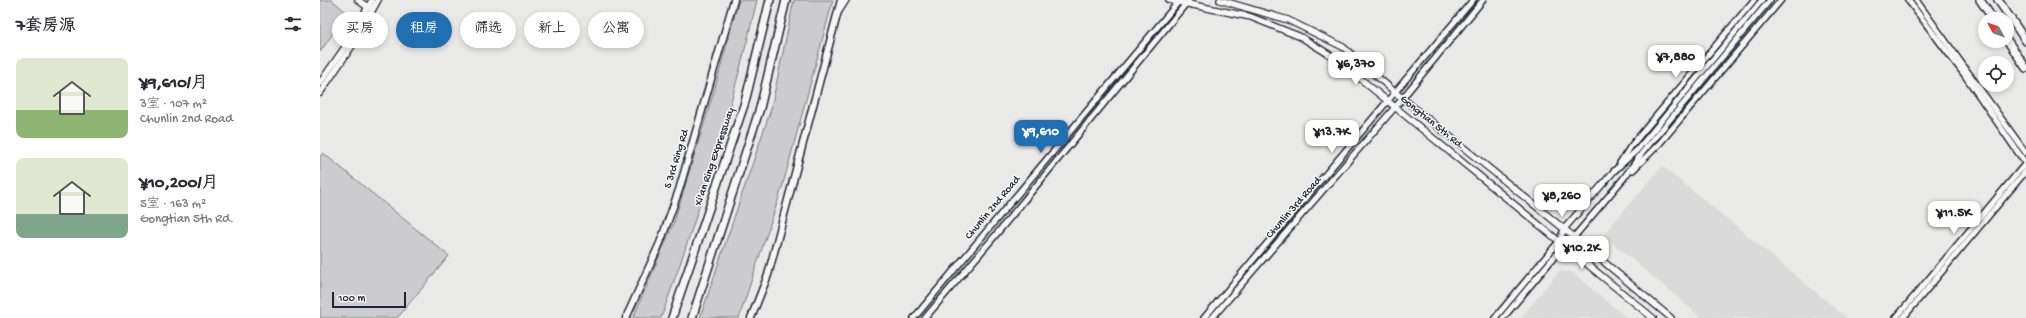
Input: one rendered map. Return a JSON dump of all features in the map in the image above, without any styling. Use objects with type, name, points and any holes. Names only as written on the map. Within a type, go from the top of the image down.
[{"type":"highway","name":"S 3rd Ring Rd","points":[[626,318],[660,243],[679,190],[734,0]]},
{"type":"highway","name":"Xi'an Ring Expressway","points":[[672,318],[745,102],[770,0]]},
{"type":"highway","points":[[692,318],[760,108],[786,0]]},
{"type":"highway","points":[[751,318],[768,275],[841,0]]},
{"type":"highway","points":[[1980,0],[1988,12]]},
{"type":"highway","points":[[1998,0],[2026,41]]},
{"type":"highway","points":[[2012,48],[2026,68]]},
{"type":"main road","points":[[358,0],[373,10]]},
{"type":"main road","points":[[320,83],[347,44],[372,0]]},
{"type":"main road","points":[[320,93],[352,46],[378,0]]},
{"type":"main road","points":[[838,13],[846,0]]},
{"type":"main road","name":"Gongtian 5th Rd.","points":[[1169,0],[1188,2],[1251,17],[1301,37],[1336,58],[1565,244],[1653,318]]},
{"type":"main road","name":"Gongtian 5th Rd.","points":[[1220,0],[1288,20],[1343,47],[1670,318]]},
{"type":"street","name":"Chunlin 3rd Road","points":[[1204,318],[1473,0]]},
{"type":"street","name":"Chunlin 3rd Road","points":[[1212,318],[1403,98],[1483,0]]},
{"type":"street","points":[[1495,318],[1560,240],[1564,229],[1614,171],[1631,146],[1754,0]]},
{"type":"street","points":[[1503,318],[1623,178],[1652,136],[1762,0]]},
{"type":"street","points":[[1614,171],[1652,136],[1770,0]]},
{"type":"street","points":[[1623,178],[1660,143],[1781,0]]},
{"type":"street","points":[[1896,318],[2026,164],[1964,74],[1908,0]]},
{"type":"street","points":[[1916,0],[2026,153]]},
{"type":"street","name":"Chunlin 2nd Road","points":[[914,318],[1180,1]]},
{"type":"street","name":"Chunlin 2nd Road","points":[[925,318],[999,231],[1188,2]]},
{"type":"street","points":[[1902,318],[2026,172]]},
{"type":"shaded area","points":[[320,0],[332,0],[346,12],[332,12],[332,35],[320,52]]},
{"type":"shaded area","points":[[739,0],[757,0],[726,120],[689,239],[661,318],[633,318],[674,222],[714,91]]},
{"type":"shaded area","points":[[794,0],[833,0],[782,188],[739,318],[700,318],[771,109]]},
{"type":"shaded area","points":[[323,153],[449,256],[397,318],[320,318],[320,157]]},
{"type":"shaded area","points":[[1662,166],[1847,318],[1702,318],[1603,235]]},
{"type":"shaded area","points":[[1559,271],[1572,272],[1627,318],[1521,318]]}]
